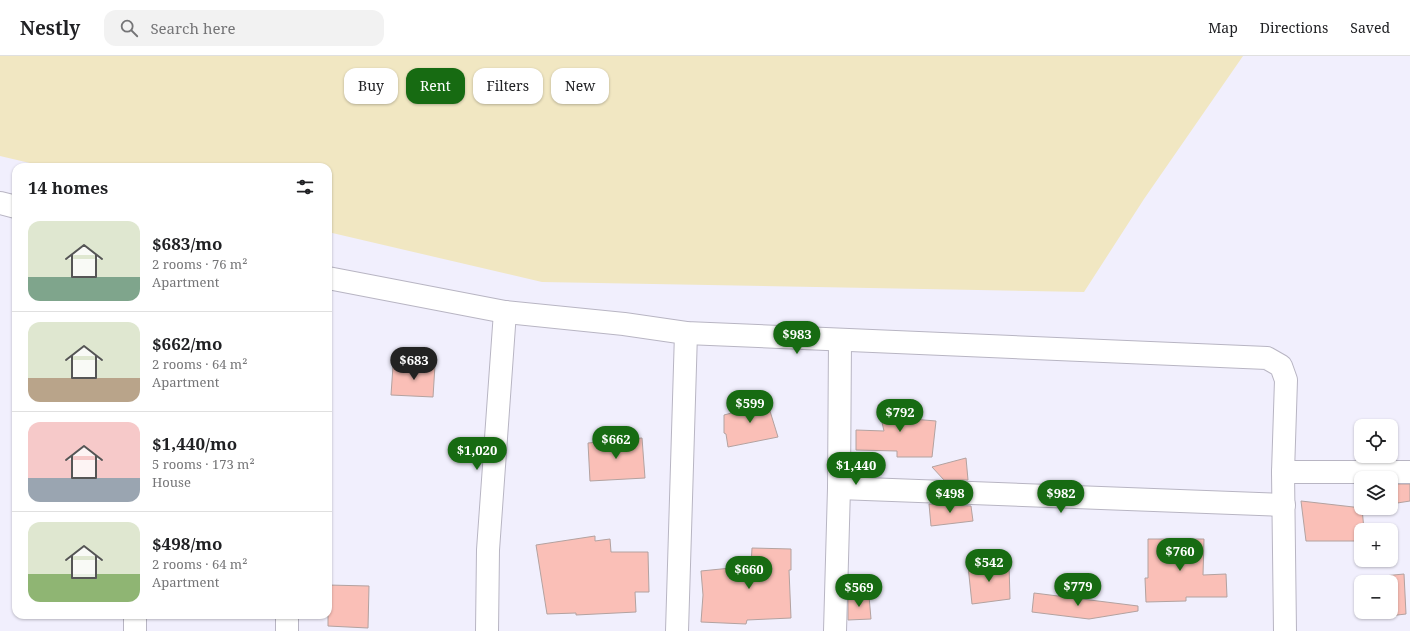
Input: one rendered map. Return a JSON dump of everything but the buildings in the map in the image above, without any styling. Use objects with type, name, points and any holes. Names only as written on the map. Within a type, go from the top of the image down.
[{"type":"street","points":[[0,203],[12,206]]},
{"type":"street","points":[[332,279],[505,312],[624,324],[686,333],[1267,358],[1281,366],[1286,380],[1283,472],[1285,631]]},
{"type":"street","points":[[487,631],[488,550],[505,312]]},
{"type":"street","points":[[677,631],[686,333]]},
{"type":"street","points":[[835,631],[839,488],[840,340]]},
{"type":"street","points":[[1283,472],[1410,472]]},
{"type":"street","points":[[839,488],[1284,505]]},
{"type":"street","points":[[135,619],[135,631]]},
{"type":"street","points":[[287,619],[287,631]]},
{"type":"sand","points":[[0,56],[1243,56],[1144,199],[1084,292],[542,282],[332,233],[332,163],[30,163],[0,156]]}]
